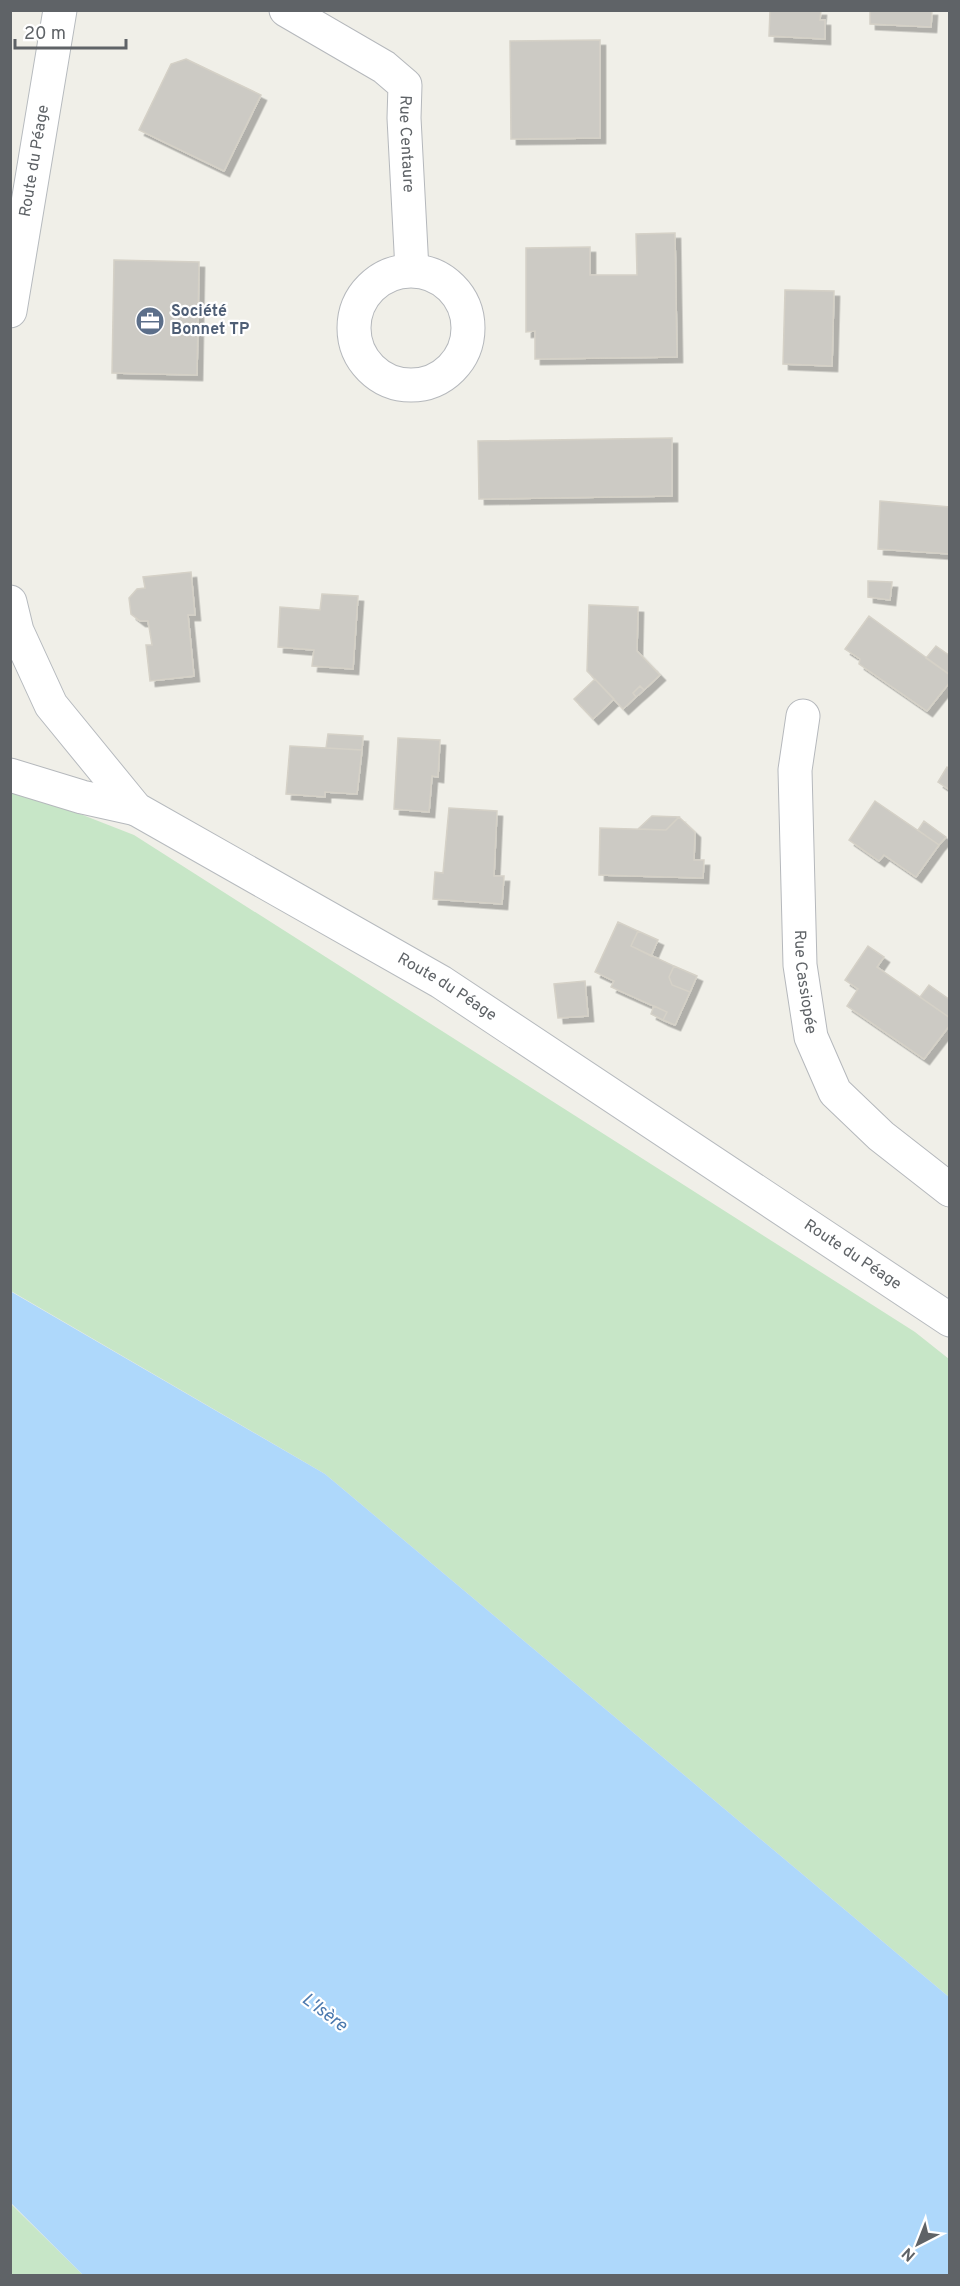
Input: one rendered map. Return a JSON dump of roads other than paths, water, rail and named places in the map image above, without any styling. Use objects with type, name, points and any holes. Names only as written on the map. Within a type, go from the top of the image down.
[{"type":"street","name":"Route du Péage","points":[[10,311],[60,10]]},
{"type":"street","name":"Rue Centaure","points":[[286,10],[384,67],[405,85],[404,118],[412,270]]},
{"type":"street","name":"Route du Péage","points":[[10,602],[17,631],[51,705],[136,809],[441,982],[950,1320]]},
{"type":"street","name":"Rue Cassiopée","points":[[803,716],[795,770],[800,966],[811,1037],[835,1092],[881,1136],[950,1190]]},
{"type":"street","points":[[10,775],[82,797],[136,809]]},
{"type":"water","name":"L'Isère","points":[[10,1291],[325,1474],[949,1997],[949,2275],[83,2275],[11,2203]]},
{"type":"place","name":"Société Bonnet TP","points":[[150,321]]}]
